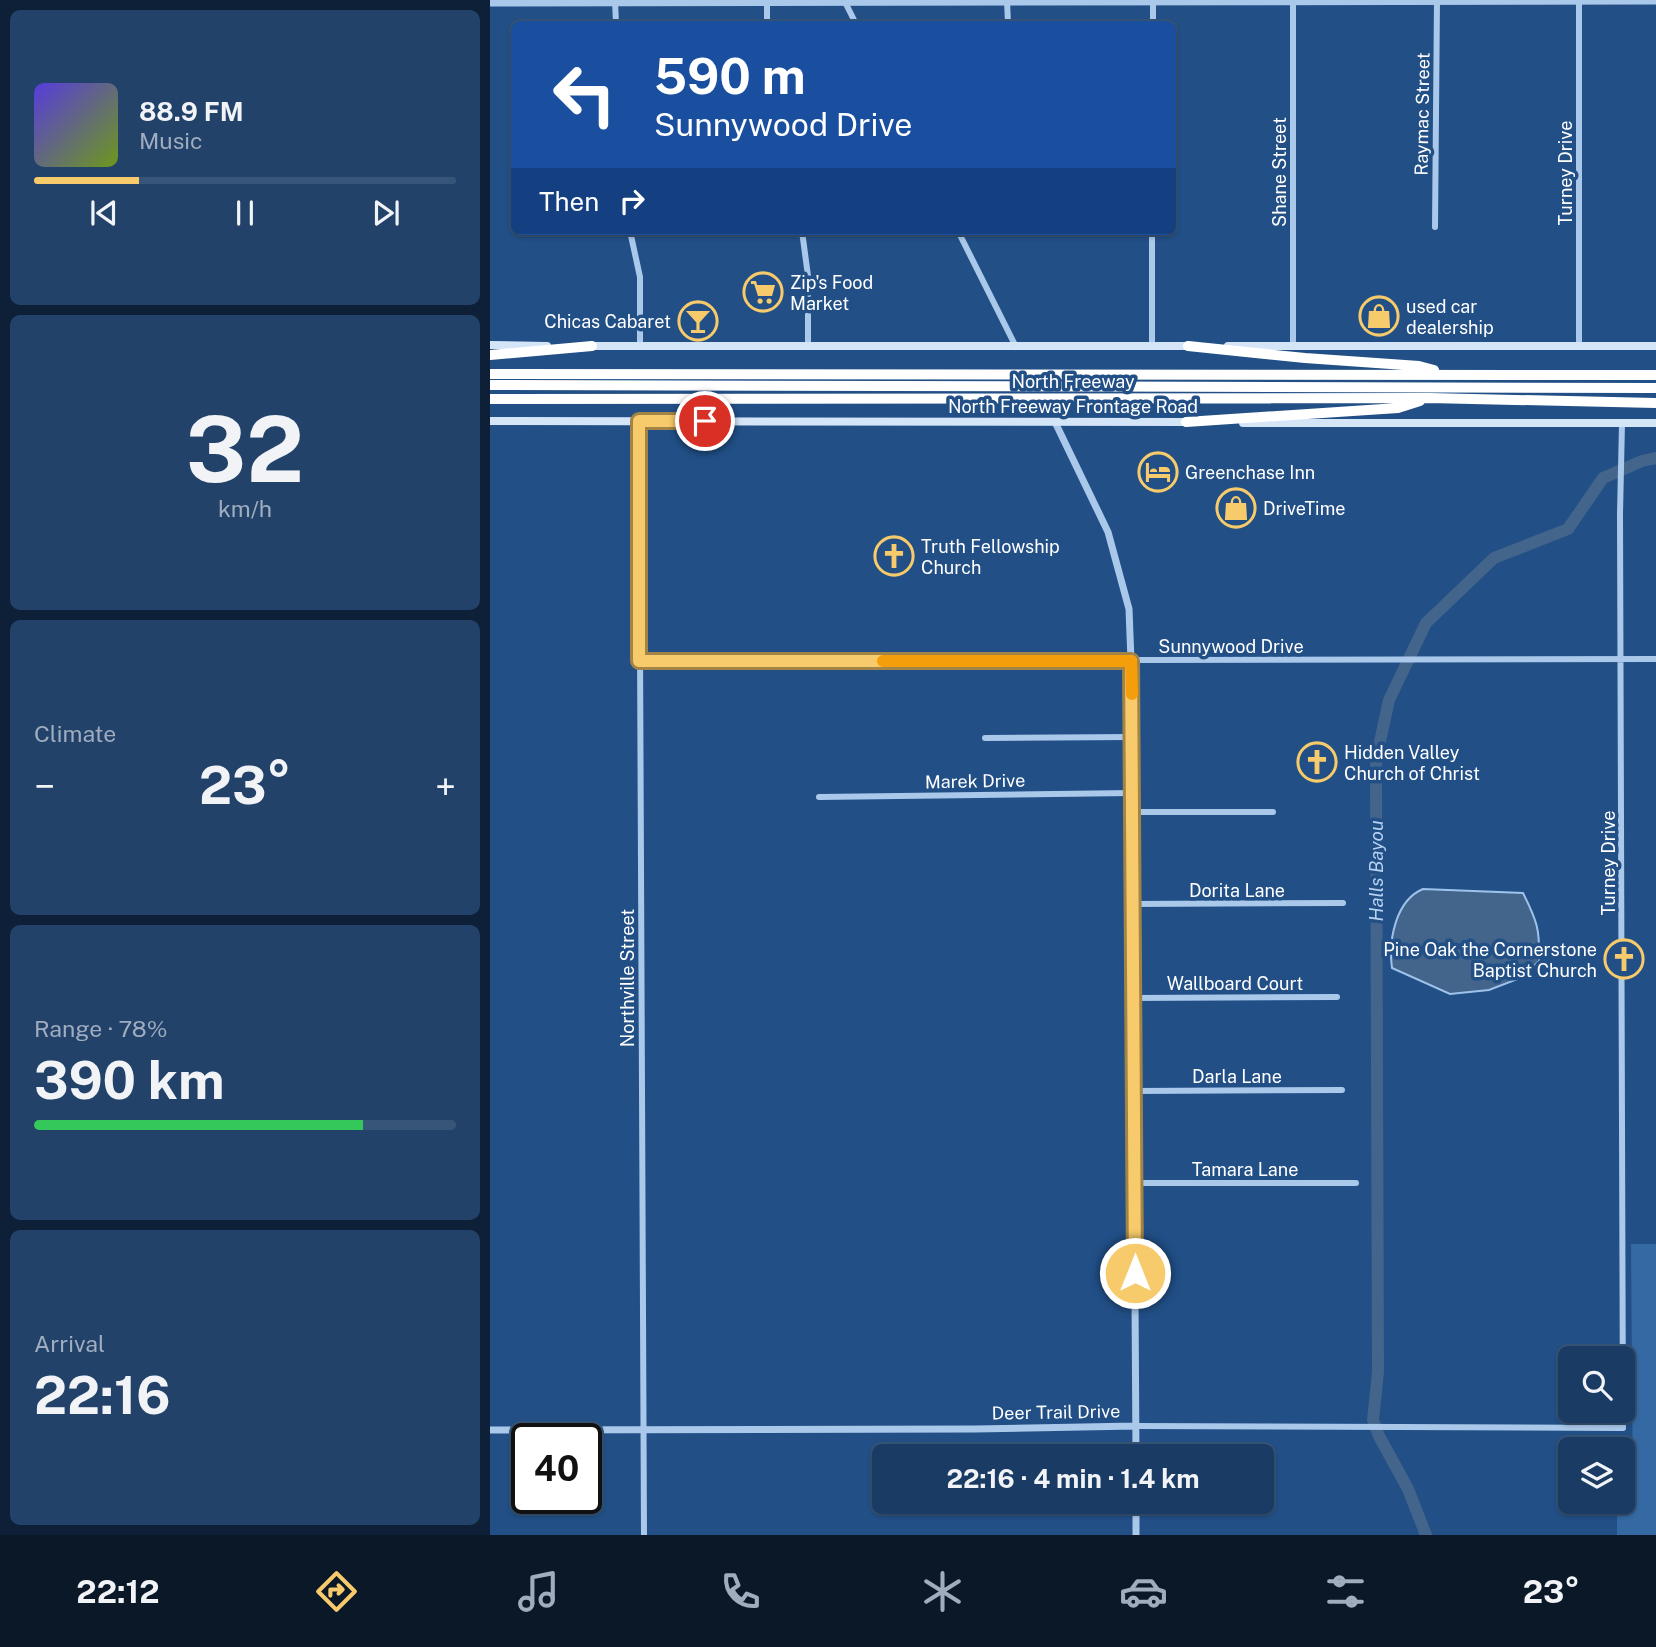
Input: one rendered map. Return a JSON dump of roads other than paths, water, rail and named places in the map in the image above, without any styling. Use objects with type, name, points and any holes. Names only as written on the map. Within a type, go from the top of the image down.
[{"type":"highway","points":[[490,355],[592,346]]},
{"type":"highway","points":[[1188,346],[1419,366],[1447,374]]},
{"type":"highway","name":"North Freeway","points":[[490,374],[1656,374]]},
{"type":"highway","name":"North Freeway","points":[[490,385],[1656,388]]},
{"type":"highway","points":[[1186,422],[1398,408],[1429,398]]},
{"type":"highway","name":"North Freeway","points":[[490,399],[1429,398],[1656,403]]},
{"type":"main road","points":[[490,345],[1656,346]]},
{"type":"main road","name":"North Freeway Frontage Road","points":[[490,421],[1186,422],[1386,425],[1656,423]]},
{"type":"street","name":"Raymac Street","points":[[1435,228],[1437,0]]},
{"type":"street","name":"Turney Drive","points":[[1579,0],[1579,346]]},
{"type":"street","points":[[615,1],[616,21]]},
{"type":"street","points":[[844,1],[854,21]]},
{"type":"street","points":[[1007,1],[1008,21]]},
{"type":"street","points":[[1153,1],[1153,21]]},
{"type":"street","name":"Shane Street","points":[[1293,1],[1293,345]]},
{"type":"street","points":[[490,3],[1656,1]]},
{"type":"street","points":[[767,2],[767,21]]},
{"type":"street","points":[[631,235],[640,277],[639,346]]},
{"type":"street","points":[[803,235],[808,275],[808,346]]},
{"type":"street","points":[[960,235],[1016,347]]},
{"type":"street","points":[[1152,235],[1152,347]]},
{"type":"street","name":"Northville Street","points":[[639,421],[644,1535]]},
{"type":"street","points":[[1055,422],[1108,531],[1129,609],[1136,1444]]},
{"type":"street","name":"Turney Drive","points":[[1622,423],[1623,1429]]},
{"type":"street","name":"Sunnywood Drive","points":[[639,661],[1656,659]]},
{"type":"street","points":[[985,738],[1132,737]]},
{"type":"street","name":"Marek Drive","points":[[819,797],[1132,793]]},
{"type":"street","points":[[1132,811],[1273,812]]},
{"type":"street","name":"Dorita Lane","points":[[1132,904],[1343,903]]},
{"type":"street","name":"Wallboard Court","points":[[1133,998],[1337,997]]},
{"type":"street","name":"Darla Lane","points":[[1134,1091],[1342,1090]]},
{"type":"street","name":"Tamara Lane","points":[[1134,1183],[1356,1183]]},
{"type":"street","name":"Deer Trail Drive","points":[[490,1430],[1136,1426],[1623,1429]]},
{"type":"street","points":[[1136,1514],[1136,1535]]},
{"type":"waterway","name":"Halls Bayou","points":[[1426,1535],[1408,1489],[1373,1420],[1378,1372],[1376,760],[1389,700],[1426,623],[1494,558],[1568,529],[1603,478],[1642,461],[1656,458]]},
{"type":"place","name":"Zip's Food Market","points":[[763,292]]},
{"type":"place","name":"used car dealership","points":[[1379,316]]},
{"type":"place","name":"Chicas Cabaret","points":[[698,321]]},
{"type":"place","name":"Greenchase Inn","points":[[1158,472]]},
{"type":"place","name":"DriveTime","points":[[1236,508]]},
{"type":"place","name":"Truth Fellowship Church","points":[[894,556]]},
{"type":"place","name":"Hidden Valley Church of Christ","points":[[1317,762]]},
{"type":"place","name":"Pine Oak the Cornerstone Baptist Church","points":[[1624,959]]}]
